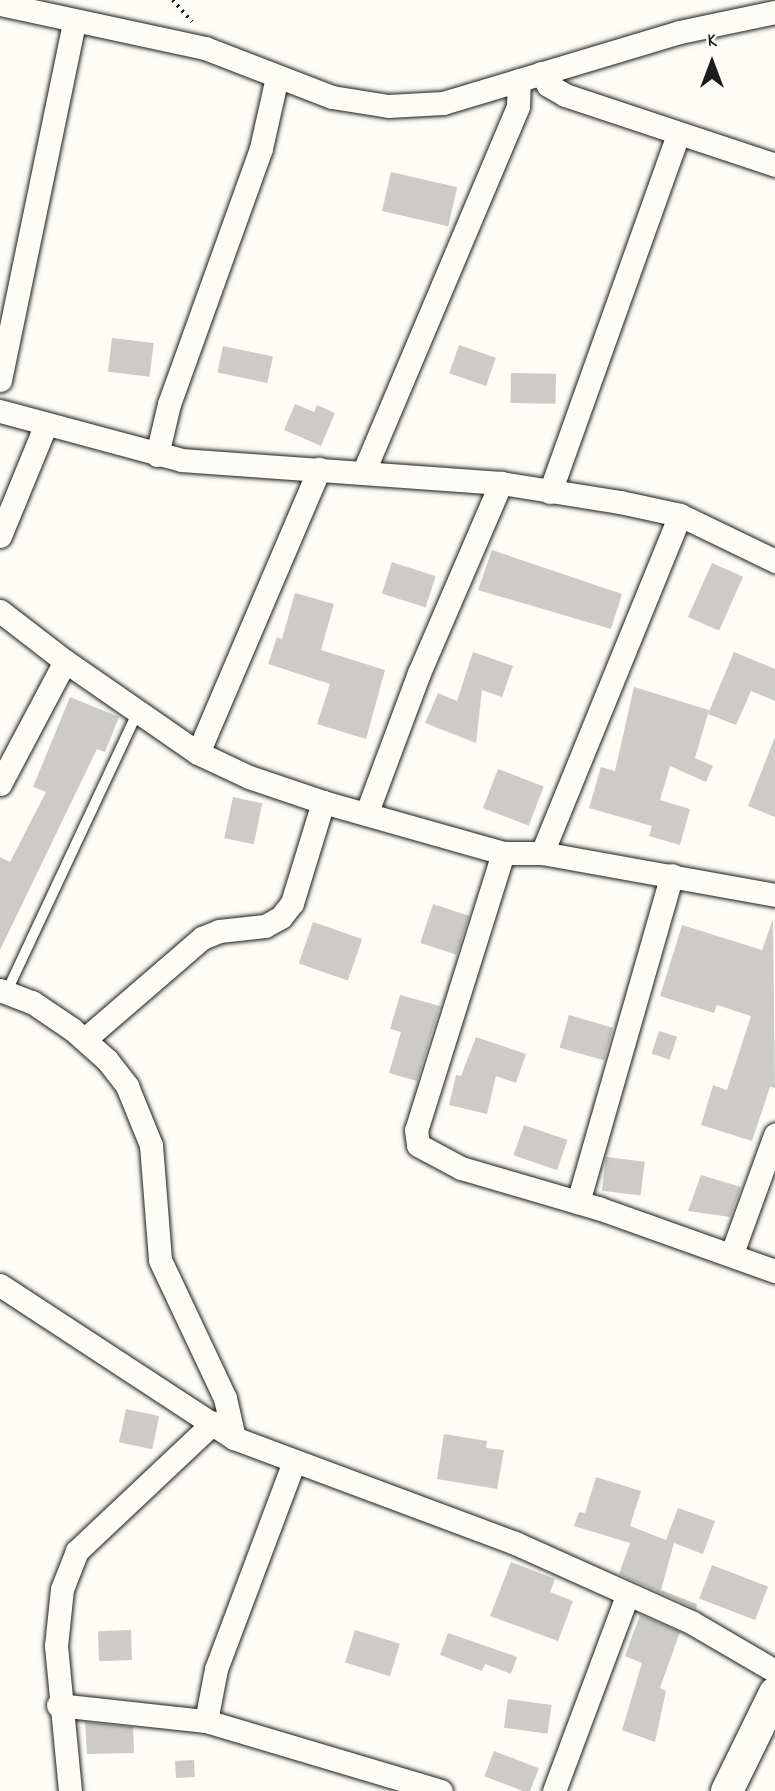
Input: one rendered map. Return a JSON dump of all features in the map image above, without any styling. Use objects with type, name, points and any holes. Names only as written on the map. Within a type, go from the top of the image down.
[{"type":"street","points":[[0,4],[205,48],[332,97],[387,106],[443,103],[680,32],[775,12]]},
{"type":"street","points":[[0,380],[74,22]]},
{"type":"street","points":[[157,455],[164,420],[261,148],[277,76]]},
{"type":"street","points":[[530,77],[556,91],[775,165]]},
{"type":"street","points":[[365,471],[530,77]]},
{"type":"street","points":[[550,492],[678,134]]},
{"type":"street","points":[[0,411],[157,455],[205,463],[365,471],[500,483],[680,515],[775,561]]},
{"type":"street","points":[[0,536],[46,424]]},
{"type":"street","points":[[198,753],[319,470]]},
{"type":"street","points":[[367,812],[419,673],[500,483]]},
{"type":"street","points":[[542,853],[680,515]]},
{"type":"street","points":[[0,611],[137,714],[198,753],[248,777],[323,802],[367,812],[503,853],[542,853],[775,895]]},
{"type":"street","points":[[0,784],[65,661]]},
{"type":"street","points":[[85,1039],[202,938],[219,931],[265,926],[281,917],[292,903],[323,802]]},
{"type":"street","points":[[503,853],[416,1130],[418,1144],[461,1168],[578,1202],[732,1253],[775,1271]]},
{"type":"street","points":[[578,1202],[672,875]]},
{"type":"street","points":[[3,991],[32,1002],[85,1039],[127,1086],[142,1116],[151,1145],[160,1260],[225,1398],[234,1438]]},
{"type":"street","points":[[732,1253],[775,1135]]},
{"type":"street","points":[[0,1285],[234,1438],[515,1543],[627,1596],[691,1622],[775,1671]]},
{"type":"street","points":[[70,1791],[71,1766],[58,1705],[56,1646],[62,1589],[77,1551],[213,1423]]},
{"type":"street","points":[[206,1721],[216,1669],[294,1462]]},
{"type":"street","points":[[554,1791],[627,1596]]},
{"type":"street","points":[[727,1791],[775,1693]]},
{"type":"street","points":[[58,1705],[206,1721],[441,1791]]},
{"type":"lane","points":[[3,991],[137,714]]},
{"type":"building","points":[[391,172],[457,187],[448,226],[382,211]]},
{"type":"building","points":[[112,338],[154,343],[150,377],[108,372]]},
{"type":"building","points":[[459,345],[496,358],[486,386],[449,373]]},
{"type":"building","points":[[223,346],[273,357],[267,383],[217,372]]},
{"type":"building","points":[[511,373],[556,374],[555,404],[510,403]]},
{"type":"building","points":[[295,404],[314,412],[317,405],[335,413],[321,446],[284,430]]},
{"type":"building","points":[[492,550],[622,594],[611,629],[478,590]]},
{"type":"building","points":[[392,562],[436,576],[426,608],[382,593]]},
{"type":"building","points":[[712,563],[743,577],[719,631],[688,617]]},
{"type":"building","points":[[295,593],[334,604],[321,650],[385,670],[366,739],[317,724],[330,684],[268,664],[277,637],[282,639]]},
{"type":"building","points":[[473,652],[513,666],[502,697],[482,690],[476,743],[425,723],[438,693],[457,701]]},
{"type":"building","points":[[734,652],[775,669],[775,701],[751,691],[736,725],[708,714]]},
{"type":"building","points":[[634,687],[709,710],[695,758],[713,766],[706,782],[670,766],[660,800],[690,809],[680,845],[649,836],[652,826],[589,808],[601,767],[615,771]]},
{"type":"building","points":[[70,697],[119,717],[105,752],[97,749],[0,950],[0,857],[10,862],[46,792],[33,787]]},
{"type":"building","points":[[775,737],[775,817],[748,806]]},
{"type":"building","points":[[498,769],[544,787],[529,826],[483,808]]},
{"type":"building","points":[[233,797],[262,803],[254,844],[224,838]]},
{"type":"building","points":[[433,904],[469,916],[456,955],[420,943]]},
{"type":"building","points":[[773,919],[775,1088],[770,1087],[752,1141],[701,1125],[713,1085],[727,1090],[751,1016],[717,1005],[714,1013],[660,996],[682,925],[762,950]]},
{"type":"building","points":[[313,922],[362,939],[348,981],[299,964]]},
{"type":"building","points":[[400,995],[440,1006],[417,1081],[389,1073],[401,1032],[390,1029]]},
{"type":"building","points":[[569,1015],[613,1028],[604,1060],[560,1048]]},
{"type":"building","points":[[659,1031],[677,1037],[670,1060],[652,1054]]},
{"type":"building","points":[[476,1037],[526,1054],[516,1083],[496,1076],[487,1114],[449,1105],[456,1075],[461,1076]]},
{"type":"building","points":[[524,1125],[567,1140],[557,1170],[514,1155]]},
{"type":"building","points":[[606,1157],[645,1162],[641,1195],[602,1191]]},
{"type":"building","points":[[701,1175],[741,1187],[730,1217],[688,1211]]},
{"type":"building","points":[[126,1409],[159,1416],[152,1449],[119,1442]]},
{"type":"building","points":[[444,1434],[487,1441],[486,1448],[504,1450],[497,1489],[437,1479]]},
{"type":"building","points":[[596,1477],[641,1491],[630,1526],[666,1540],[678,1508],[715,1521],[703,1554],[674,1543],[661,1590],[697,1604],[696,1609],[619,1574],[630,1543],[574,1526],[579,1512],[585,1513]]},
{"type":"building","points":[[511,1562],[555,1579],[550,1592],[573,1601],[558,1641],[490,1616]]},
{"type":"building","points":[[712,1565],[768,1587],[755,1620],[699,1599]]},
{"type":"building","points":[[640,1615],[680,1632],[660,1688],[666,1691],[655,1742],[622,1730],[642,1663],[625,1656]]},
{"type":"building","points":[[131,1630],[132,1660],[99,1661],[98,1631]]},
{"type":"building","points":[[355,1630],[400,1644],[390,1676],[345,1663]]},
{"type":"building","points":[[448,1633],[517,1657],[511,1674],[485,1664],[482,1671],[440,1655]]},
{"type":"building","points":[[508,1699],[552,1705],[548,1734],[504,1728]]},
{"type":"building","points":[[85,1722],[133,1727],[134,1753],[87,1754]]},
{"type":"building","points":[[494,1751],[539,1768],[530,1791],[523,1791],[484,1776]]},
{"type":"building","points":[[194,1760],[195,1777],[176,1778],[175,1761]]}]
